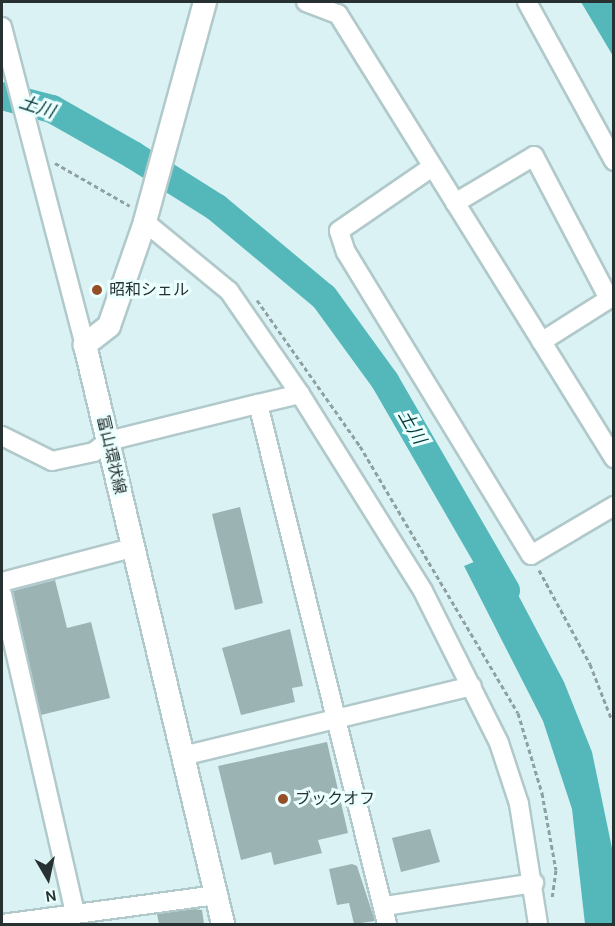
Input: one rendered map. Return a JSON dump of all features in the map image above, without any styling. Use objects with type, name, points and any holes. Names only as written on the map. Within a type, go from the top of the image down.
[{"type":"main road","points":[[85,345],[109,326],[146,217],[205,2]]},
{"type":"main road","name":"富山環状線","points":[[85,345],[224,924]]},
{"type":"street","points":[[306,2],[338,14],[614,458]]},
{"type":"street","points":[[527,2],[614,161]]},
{"type":"street","points":[[2,27],[85,345]]},
{"type":"street","points":[[455,203],[534,156],[609,299],[541,342]]},
{"type":"street","points":[[432,166],[339,231],[346,252],[531,555],[614,506]]},
{"type":"street","points":[[146,217],[229,291],[300,394],[386,528],[472,686],[519,804],[534,883],[538,924]]},
{"type":"street","points":[[2,436],[52,461],[94,452],[108,441],[300,394]]},
{"type":"street","points":[[258,404],[385,906],[387,924]]},
{"type":"street","points":[[2,582],[132,548]]},
{"type":"street","points":[[2,594],[75,914]]},
{"type":"street","points":[[183,756],[472,686]]},
{"type":"street","points":[[385,906],[534,883]]},
{"type":"street","points":[[2,924],[217,895]]},
{"type":"path","points":[[531,555],[590,664],[611,718]]},
{"type":"water","points":[[581,2],[613,2],[613,56]]},
{"type":"water","points":[[496,553],[564,682],[592,752],[613,853],[613,924],[585,924],[572,809],[543,721],[464,566]]},
{"type":"building","points":[[240,507],[263,603],[235,610],[212,514]]},
{"type":"building","points":[[55,580],[67,628],[91,622],[110,698],[41,715],[13,591]]},
{"type":"building","points":[[290,629],[303,686],[292,688],[295,702],[241,715],[222,648]]},
{"type":"building","name":"ブックオフ","points":[[327,742],[348,833],[318,840],[322,853],[274,865],[271,852],[241,860],[218,766]]},
{"type":"building","points":[[430,829],[440,862],[401,872],[392,838]]},
{"type":"building","points":[[352,864],[357,866],[375,921],[354,924],[349,903],[337,905],[329,869]]},
{"type":"building","points":[[202,910],[204,924],[159,924],[157,914]]},
{"type":"waterway","name":"土川","points":[[2,96],[52,109],[133,155],[217,208],[324,297],[385,381],[506,591]]},
{"type":"place","name":"昭和シェル","points":[[97,290]]},
{"type":"place","name":"ブックオフ","points":[[283,799]]}]
